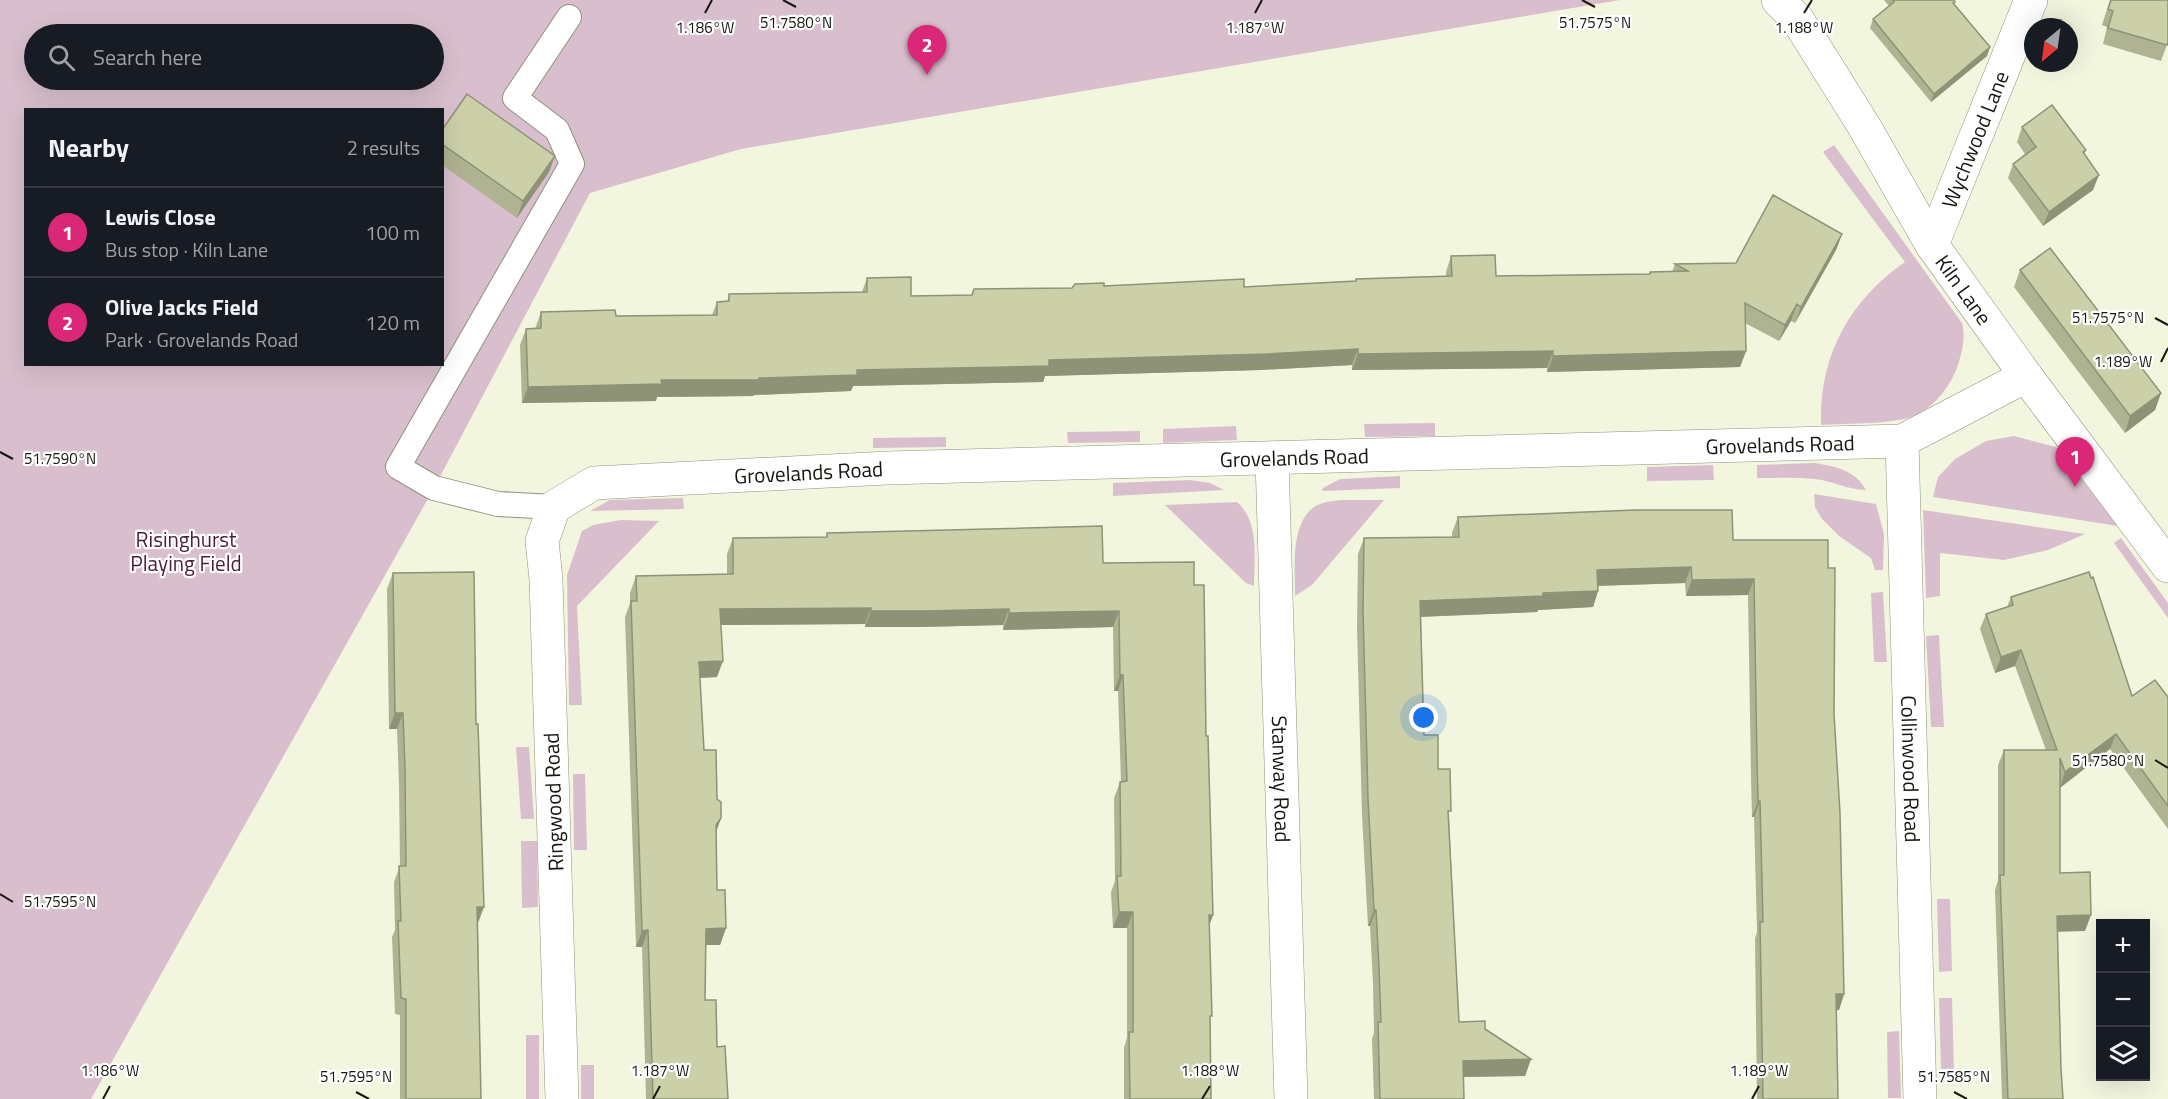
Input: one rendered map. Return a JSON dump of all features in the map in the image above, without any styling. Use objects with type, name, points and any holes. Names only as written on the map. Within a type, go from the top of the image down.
[{"type":"street","name":"Kiln Lane","points":[[1778,0],[1797,19],[1864,126],[1932,245],[2026,376],[2168,566]]},
{"type":"street","name":"Wychwood Lane","points":[[1932,245],[2031,0]]},
{"type":"street","name":"Grovelands Road","points":[[554,507],[594,483],[887,468],[1902,441],[2026,376]]},
{"type":"street","name":"Collinwood Road","points":[[1902,441],[1920,1099]]},
{"type":"street","name":"Stanway Road","points":[[1272,459],[1290,1099]]},
{"type":"street","name":"Ringwood Road","points":[[554,507],[542,541],[546,591],[562,1099]]},
{"type":"lane","points":[[554,507],[498,504],[434,488],[398,466],[572,164],[557,130],[515,98],[569,17]]},
{"type":"green space","name":"Risinghurst Playing Field","points":[[0,0],[1620,0],[741,149],[590,193],[434,488],[91,1099],[0,1099]]},
{"type":"green space","points":[[1834,145],[1962,323],[1964,334],[1962,351],[1950,382],[1931,406],[1909,418],[1885,422],[1821,425],[1825,376],[1841,332],[1868,294],[1905,262],[1823,152]]},
{"type":"green space","points":[[1435,423],[1435,436],[1365,437],[1364,424]]},
{"type":"green space","points":[[1236,426],[1237,440],[1163,443],[1163,429]]},
{"type":"green space","points":[[1140,431],[1140,442],[1068,443],[1067,432]]},
{"type":"green space","points":[[2014,436],[2056,447],[2118,526],[1933,497],[1938,477],[1955,459],[1986,441]]},
{"type":"green space","points":[[946,437],[946,447],[873,448],[873,438]]},
{"type":"green space","points":[[1814,463],[1850,473],[1866,490],[1815,479],[1757,478],[1757,465]]},
{"type":"green space","points":[[1713,465],[1714,480],[1647,481],[1647,467]]},
{"type":"green space","points":[[1400,476],[1400,488],[1322,491],[1323,488],[1340,479]]},
{"type":"green space","points":[[1190,480],[1210,483],[1224,490],[1113,496],[1113,483]]},
{"type":"green space","points":[[1814,494],[1876,504],[1884,534],[1883,570],[1875,570],[1871,558],[1839,536],[1822,519],[1815,507]]},
{"type":"green space","points":[[683,498],[684,509],[590,511],[610,500]]},
{"type":"green space","points":[[1341,500],[1384,500],[1312,585],[1295,596],[1297,536],[1301,524],[1314,507]]},
{"type":"green space","points":[[1237,502],[1244,510],[1252,530],[1255,552],[1254,586],[1246,583],[1165,505]]},
{"type":"green space","points":[[1923,510],[2085,534],[2048,550],[2004,560],[1940,553],[1940,596],[1926,598]]},
{"type":"green space","points":[[621,520],[659,521],[577,606],[582,705],[569,705],[567,575],[582,531],[593,525]]},
{"type":"green space","points":[[2121,538],[2168,603],[2168,618],[2114,543]]},
{"type":"green space","points":[[1883,592],[1887,662],[1874,662],[1871,593]]},
{"type":"green space","points":[[1939,635],[1944,727],[1931,727],[1926,636]]},
{"type":"green space","points":[[516,747],[529,747],[534,819],[521,819]]},
{"type":"green space","points":[[573,774],[585,774],[587,850],[574,850]]},
{"type":"green space","points":[[521,841],[537,841],[538,907],[522,908]]},
{"type":"green space","points":[[1937,899],[1950,899],[1952,971],[1939,972]]},
{"type":"green space","points":[[1939,998],[1952,998],[1954,1069],[1941,1069]]},
{"type":"green space","points":[[1899,1031],[1901,1098],[1888,1098],[1887,1032]]},
{"type":"green space","points":[[526,1035],[539,1035],[539,1099],[526,1099]]},
{"type":"green space","points":[[581,1065],[594,1065],[594,1099],[581,1099]]},
{"type":"building","points":[[1893,0],[1954,0],[1953,3],[1990,47],[1934,94],[1873,19],[1894,2]]},
{"type":"building","points":[[2111,0],[2168,0],[2167,45],[2108,28],[2113,11],[2108,9]]},
{"type":"building","points":[[467,94],[555,156],[523,201],[444,145],[444,127]]},
{"type":"building","points":[[2052,105],[2086,150],[2083,152],[2099,175],[2049,212],[2013,164],[2036,147],[2022,127]]},
{"type":"building","points":[[1773,195],[1842,234],[1801,307],[1797,304],[1785,325],[1745,303],[1746,351],[1553,356],[1553,351],[1358,354],[1358,349],[1049,360],[1049,366],[857,370],[857,375],[759,378],[759,380],[661,380],[662,384],[528,387],[526,329],[541,328],[541,312],[615,310],[616,316],[717,315],[717,302],[729,301],[729,294],[867,292],[867,278],[911,277],[911,296],[972,295],[974,289],[1072,288],[1075,284],[1104,283],[1104,286],[1244,279],[1244,287],[1356,281],[1356,279],[1452,276],[1451,256],[1495,255],[1496,276],[1650,274],[1650,272],[1688,271],[1675,264],[1736,263]]},
{"type":"building","points":[[2050,248],[2161,393],[2130,416],[2020,270]]},
{"type":"building","points":[[1635,510],[1732,510],[1733,540],[1828,540],[1828,568],[1835,568],[1834,714],[1840,813],[1844,994],[1836,994],[1838,1099],[1763,1099],[1760,922],[1763,922],[1760,801],[1758,801],[1754,579],[1692,580],[1691,567],[1597,570],[1598,591],[1543,593],[1543,596],[1420,601],[1424,735],[1438,735],[1438,769],[1450,769],[1451,811],[1448,811],[1459,1022],[1485,1021],[1485,1029],[1531,1059],[1463,1061],[1464,1099],[1380,1099],[1379,967],[1368,798],[1363,611],[1364,538],[1459,537],[1458,517]]},
{"type":"building","points":[[1102,526],[1103,563],[1194,562],[1194,585],[1204,585],[1206,736],[1208,736],[1213,915],[1209,915],[1212,1016],[1210,1016],[1211,1099],[1130,1099],[1129,1032],[1133,1032],[1133,912],[1119,912],[1117,876],[1121,876],[1120,782],[1127,781],[1123,675],[1120,675],[1119,611],[1009,613],[1009,609],[871,611],[871,608],[720,609],[723,661],[699,662],[704,750],[716,750],[717,799],[721,802],[721,818],[716,825],[717,890],[725,890],[726,928],[706,929],[705,1000],[716,1000],[717,1047],[725,1046],[728,1099],[653,1099],[648,930],[642,931],[631,601],[637,601],[636,576],[733,574],[733,538],[827,537],[827,533]]},
{"type":"building","points":[[474,572],[476,724],[478,724],[484,907],[477,907],[481,1099],[406,1099],[406,999],[401,998],[398,921],[401,921],[399,866],[406,866],[405,769],[403,713],[395,713],[393,573]]},
{"type":"building","points":[[2089,572],[2091,578],[2093,577],[2132,696],[2155,680],[2168,697],[2168,806],[2116,734],[2065,772],[2060,758],[2060,873],[2090,872],[2091,915],[2057,916],[2063,1099],[2008,1099],[2000,875],[2004,875],[2004,750],[2057,750],[2021,650],[2001,657],[1986,614],[2013,605],[2011,597]]},
{"type":"place","name":"Olive Jacks Field","points":[[927,75]]},
{"type":"place","name":"Lewis Close","points":[[2075,487]]}]
